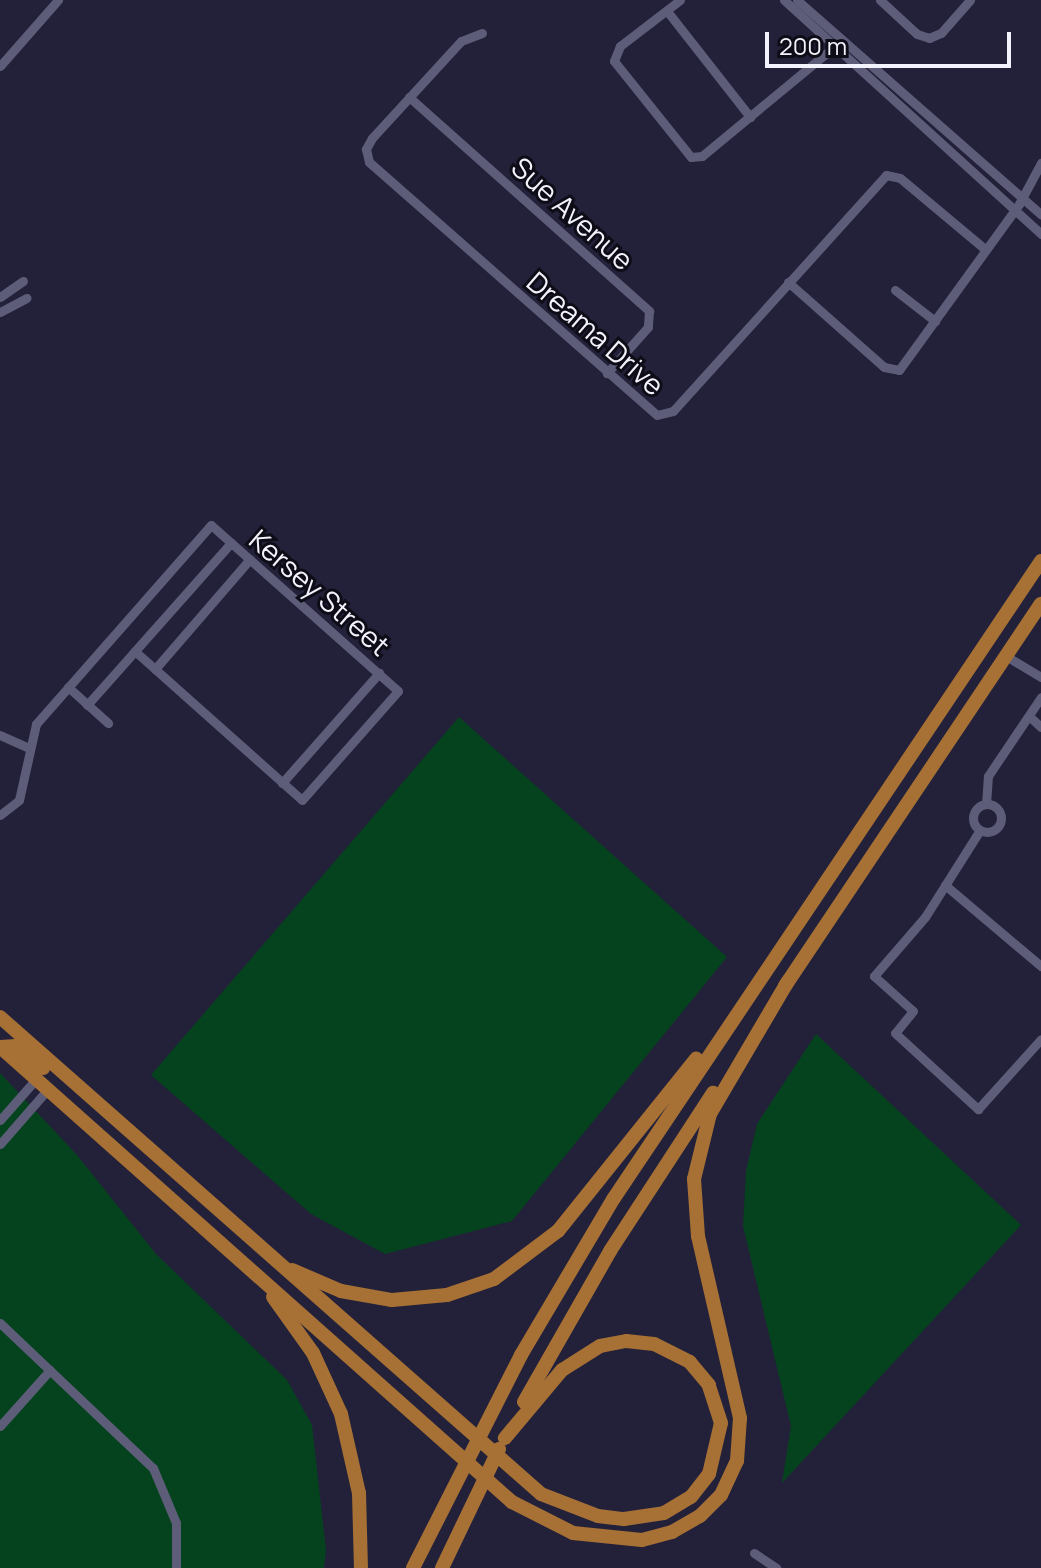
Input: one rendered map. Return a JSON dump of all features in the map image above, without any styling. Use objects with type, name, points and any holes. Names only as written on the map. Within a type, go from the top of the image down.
[{"type":"highway","points":[[413,1568],[486,1421],[590,1237],[1041,561]]},
{"type":"highway","points":[[442,1568],[505,1438],[610,1251],[1041,604]]},
{"type":"highway","points":[[0,1047],[526,1511],[557,1527],[607,1539],[650,1538],[685,1527],[727,1485],[742,1435],[695,1223],[698,1154],[717,1100],[788,981]]},
{"type":"highway","points":[[234,1227],[296,1272],[357,1296],[429,1298],[494,1279],[558,1231],[752,991]]},
{"type":"highway","points":[[0,1017],[520,1479],[566,1507],[624,1519],[674,1508],[709,1474],[720,1445],[721,1423],[709,1385],[690,1362],[654,1344],[626,1341],[600,1346],[562,1370],[505,1438]]},
{"type":"highway","points":[[0,1047],[16,1046],[43,1067],[60,1071]]},
{"type":"highway","points":[[36,1079],[49,1077],[85,1104],[98,1105]]},
{"type":"highway","points":[[247,1266],[304,1338],[341,1414],[359,1493],[361,1568]]},
{"type":"street","points":[[0,66],[58,0]]},
{"type":"street","points":[[680,0],[620,46],[614,61],[681,151],[702,156],[839,43]]},
{"type":"street","points":[[784,0],[839,43],[1019,203],[1041,234]]},
{"type":"street","points":[[797,0],[839,43]]},
{"type":"street","points":[[880,0],[917,34],[929,38],[941,33],[970,0]]},
{"type":"street","points":[[667,11],[750,117]]},
{"type":"street","name":"Dreama Drive","points":[[482,33],[461,41],[367,144],[369,162],[657,415],[667,415],[886,175],[900,178],[985,249]]},
{"type":"street","name":"Sue Avenue","points":[[409,97],[649,311],[648,327],[607,373]]},
{"type":"street","points":[[788,282],[884,367],[899,370],[907,364],[1019,203],[1041,163]]},
{"type":"street","points":[[1019,203],[1041,214]]},
{"type":"street","points":[[0,297],[23,281]]},
{"type":"street","points":[[895,290],[935,321]]},
{"type":"street","points":[[0,312],[26,298]]},
{"type":"street","name":"Kersey Street","points":[[0,815],[19,800],[36,724],[211,525],[398,691],[302,800],[135,651]]},
{"type":"street","points":[[87,705],[231,543]]},
{"type":"street","points":[[155,669],[250,559]]},
{"type":"street","points":[[1006,656],[1041,677]]},
{"type":"street","points":[[282,783],[379,673]]},
{"type":"street","points":[[68,687],[108,723]]},
{"type":"street","points":[[980,830],[973,815],[986,804],[988,776],[1041,697]]},
{"type":"street","points":[[1029,716],[1041,727]]},
{"type":"street","points":[[0,735],[29,748]]},
{"type":"street","points":[[980,830],[994,831],[1001,819],[995,807],[986,804]]},
{"type":"street","points":[[980,830],[945,885],[874,976],[913,1011],[895,1033],[978,1109],[1041,1039]]},
{"type":"street","points":[[945,885],[1041,966]]},
{"type":"street","points":[[0,1120],[36,1079]]},
{"type":"street","points":[[0,1144],[48,1089]]},
{"type":"street","points":[[0,1323],[153,1468],[176,1523],[176,1568]]},
{"type":"street","points":[[0,1426],[50,1370]]},
{"type":"street","points":[[754,1553],[776,1568]]},
{"type":"green space","points":[[459,717],[727,957],[512,1221],[385,1254],[311,1214],[151,1075]]},
{"type":"green space","points":[[816,1034],[1021,1225],[782,1483],[791,1426],[743,1226],[746,1171],[757,1124]]},
{"type":"green space","points":[[0,1073],[77,1155],[156,1254],[287,1380],[312,1425],[326,1550],[324,1568],[0,1568]]}]
